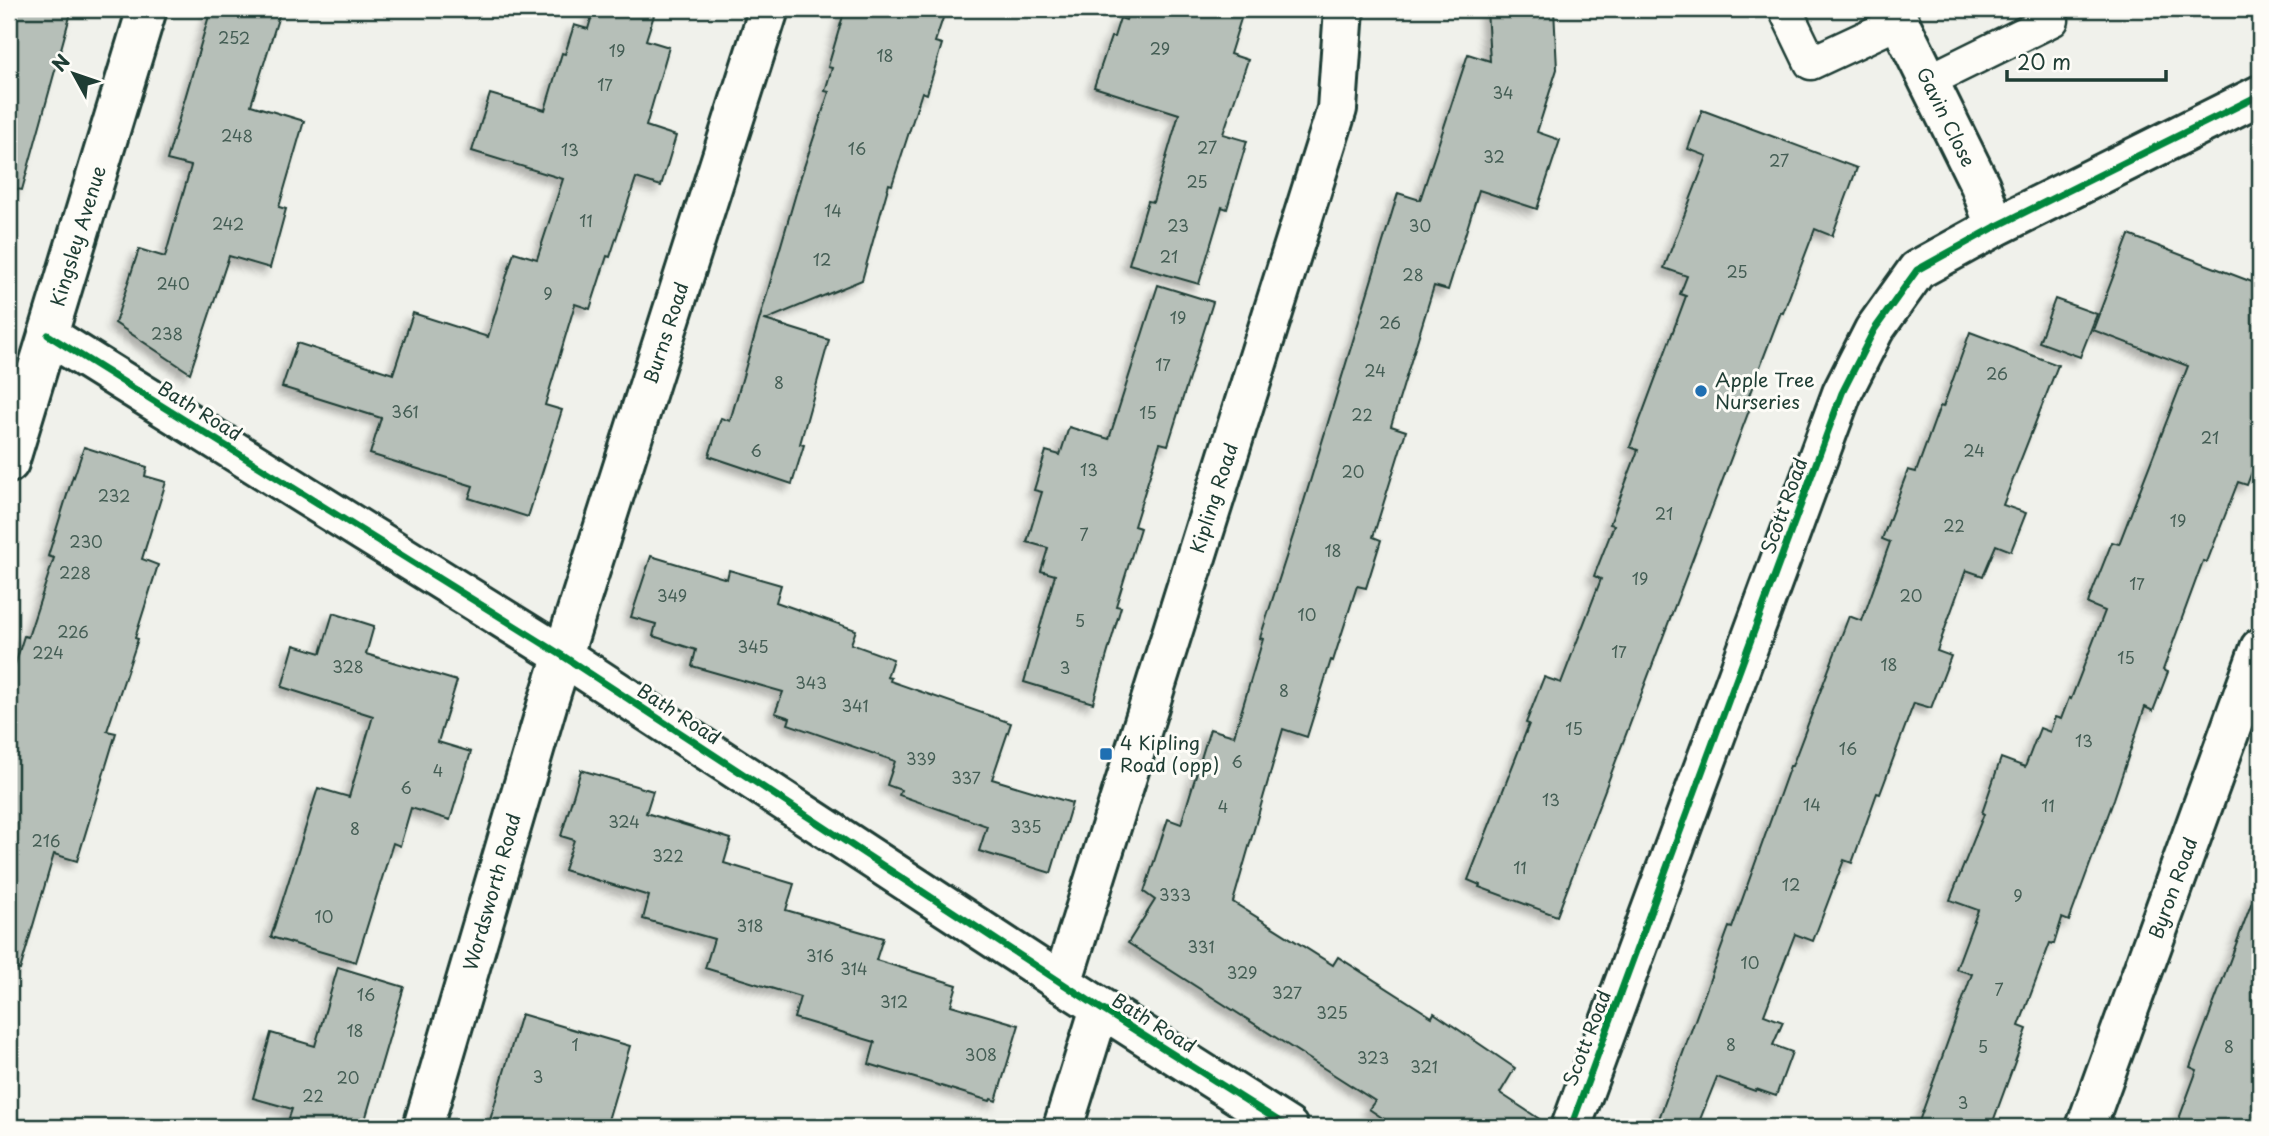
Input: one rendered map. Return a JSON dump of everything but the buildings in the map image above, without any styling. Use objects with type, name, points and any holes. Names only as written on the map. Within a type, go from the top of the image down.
[{"type":"street","name":"Kingsley Avenue","points":[[9,463],[147,9]]},
{"type":"street","name":"Burns Road","points":[[563,656],[769,9]]},
{"type":"street","name":"Kipling Road","points":[[1062,983],[1337,109],[1345,9]]},
{"type":"street","name":"Gavin Close","points":[[1896,15],[1980,185],[1996,227]]},
{"type":"street","name":"Scott Road","points":[[1571,1127],[1842,393],[1874,330],[1917,270],[1996,227],[2260,95]]},
{"type":"street","name":"Bath Road","points":[[48,335],[563,656],[1062,983],[1288,1127]]},
{"type":"street","name":"Byron Road","points":[[2085,1127],[2260,648]]},
{"type":"street","name":"Wordsworth Road","points":[[423,1127],[563,656]]},
{"type":"street","points":[[1063,1127],[1100,1007]]},
{"type":"lane","points":[[1786,11],[1811,63],[1896,15]]},
{"type":"lane","points":[[1928,80],[2052,20]]},
{"type":"cycle path","points":[[1571,1127],[1842,393],[1874,330],[1917,270],[1995,227],[2260,95]]},
{"type":"cycle path","points":[[48,335],[563,656],[1100,1008],[1288,1127]]},
{"type":"place","name":"Apple Tree Nurseries","points":[[1701,391]]},
{"type":"place","name":"4 Kipling Road (opp)","points":[[1106,754]]}]
